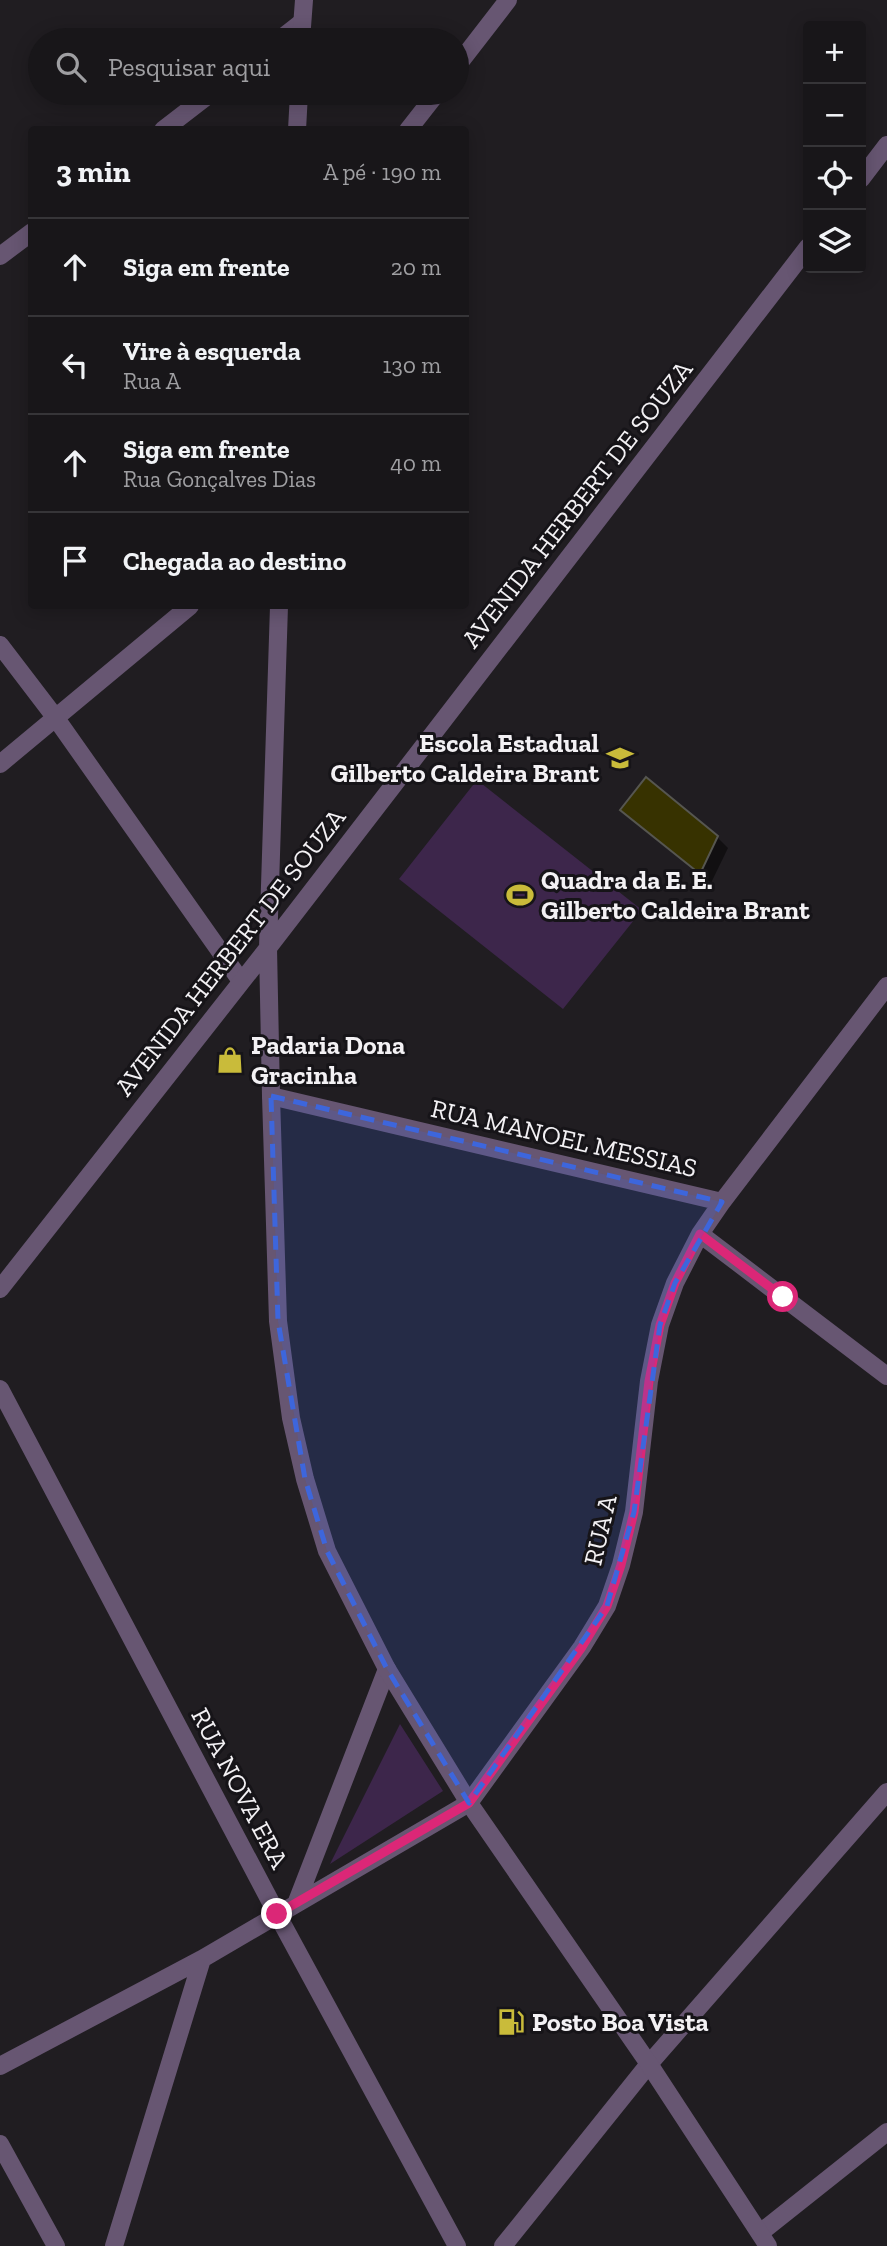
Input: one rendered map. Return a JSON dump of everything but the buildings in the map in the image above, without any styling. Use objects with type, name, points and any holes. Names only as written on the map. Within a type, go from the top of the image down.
[{"type":"street","points":[[302,28],[304,0]]},
{"type":"street","points":[[469,50],[508,0]]},
{"type":"street","points":[[168,126],[195,105]]},
{"type":"street","points":[[297,126],[298,105]]},
{"type":"street","points":[[411,126],[428,105]]},
{"type":"street","points":[[866,172],[887,145]]},
{"type":"street","points":[[0,256],[28,235]]},
{"type":"street","name":"AVENIDA HERBERT DE SOUZA","points":[[0,1289],[268,948],[803,253]]},
{"type":"street","points":[[0,764],[186,609]]},
{"type":"street","points":[[279,609],[268,948],[278,1321],[291,1418],[305,1479],[327,1551],[387,1669],[469,1803],[649,2064],[764,2240],[887,2132]]},
{"type":"street","points":[[0,645],[55,717],[241,981]]},
{"type":"street","name":"RUA A","points":[[469,1803],[582,1647],[607,1606],[621,1565],[634,1512],[649,1381],[660,1325],[675,1283],[700,1234],[887,986]]},
{"type":"street","name":"RUA MANOEL MESSIAS","points":[[271,1096],[722,1202]]},
{"type":"street","points":[[700,1234],[887,1376]]},
{"type":"street","name":"RUA NOVA ERA","points":[[0,1389],[277,1914],[457,2246]]},
{"type":"street","points":[[296,1904],[387,1669]]},
{"type":"street","points":[[503,2246],[649,2064],[887,1791]]},
{"type":"street","points":[[0,2066],[202,1959],[469,1803]]},
{"type":"street","points":[[114,2246],[202,1959]]},
{"type":"street","points":[[0,2144],[56,2246]]},
{"type":"highlighted area","points":[[271,1096],[722,1202],[675,1283],[660,1325],[634,1512],[607,1606],[469,1803],[387,1669],[327,1551],[305,1479],[278,1321]]},
{"type":"shaded area","name":"Quadra da E. E. Gilberto Caldeira Brant","points":[[477,780],[642,910],[563,1009],[399,879]]},
{"type":"shaded area","points":[[400,1724],[443,1791],[330,1864]]},
{"type":"place","name":"Escola Estadual Gilberto Caldeira Brant","points":[[620,758]]},
{"type":"place","name":"Quadra da E. E. Gilberto Caldeira Brant","points":[[520,895]]},
{"type":"place","name":"Padaria Dona Gracinha","points":[[230,1060]]},
{"type":"place","name":"Posto Boa Vista","points":[[511,2022]]},
{"type":"route","points":[[277,1914],[469,1803],[582,1647],[607,1606],[621,1565],[634,1512],[649,1381],[660,1325],[675,1283],[700,1234],[783,1297]]}]
